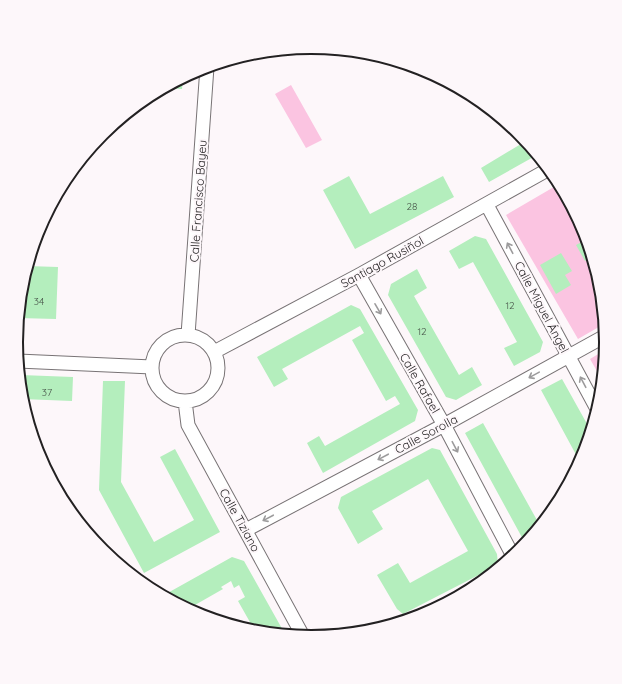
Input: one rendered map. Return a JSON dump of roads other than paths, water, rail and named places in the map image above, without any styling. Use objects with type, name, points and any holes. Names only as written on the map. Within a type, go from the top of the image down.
[{"type":"street","name":"Calle Francisco Bayeu","points":[[188,335],[207,74]]},
{"type":"street","name":"Santiago Rusiñol","points":[[214,352],[359,275],[543,172]]},
{"type":"street","name":"Calle Miguel Ángel","points":[[487,205],[593,399]]},
{"type":"street","name":"Calle Rafael","points":[[359,275],[444,425],[510,551]]},
{"type":"street","points":[[188,335],[199,338],[208,344],[214,352],[218,362],[218,373],[214,384],[208,392],[199,398],[185,401],[168,397],[160,390],[154,380],[152,368],[153,358],[158,348],[167,340],[177,336],[188,335]]},
{"type":"street","name":"Calle Sorolla","points":[[246,530],[444,425],[599,339]]},
{"type":"street","points":[[24,361],[152,368]]},
{"type":"street","name":"Calle Tiziano","points":[[185,401],[188,425],[299,629]]}]
